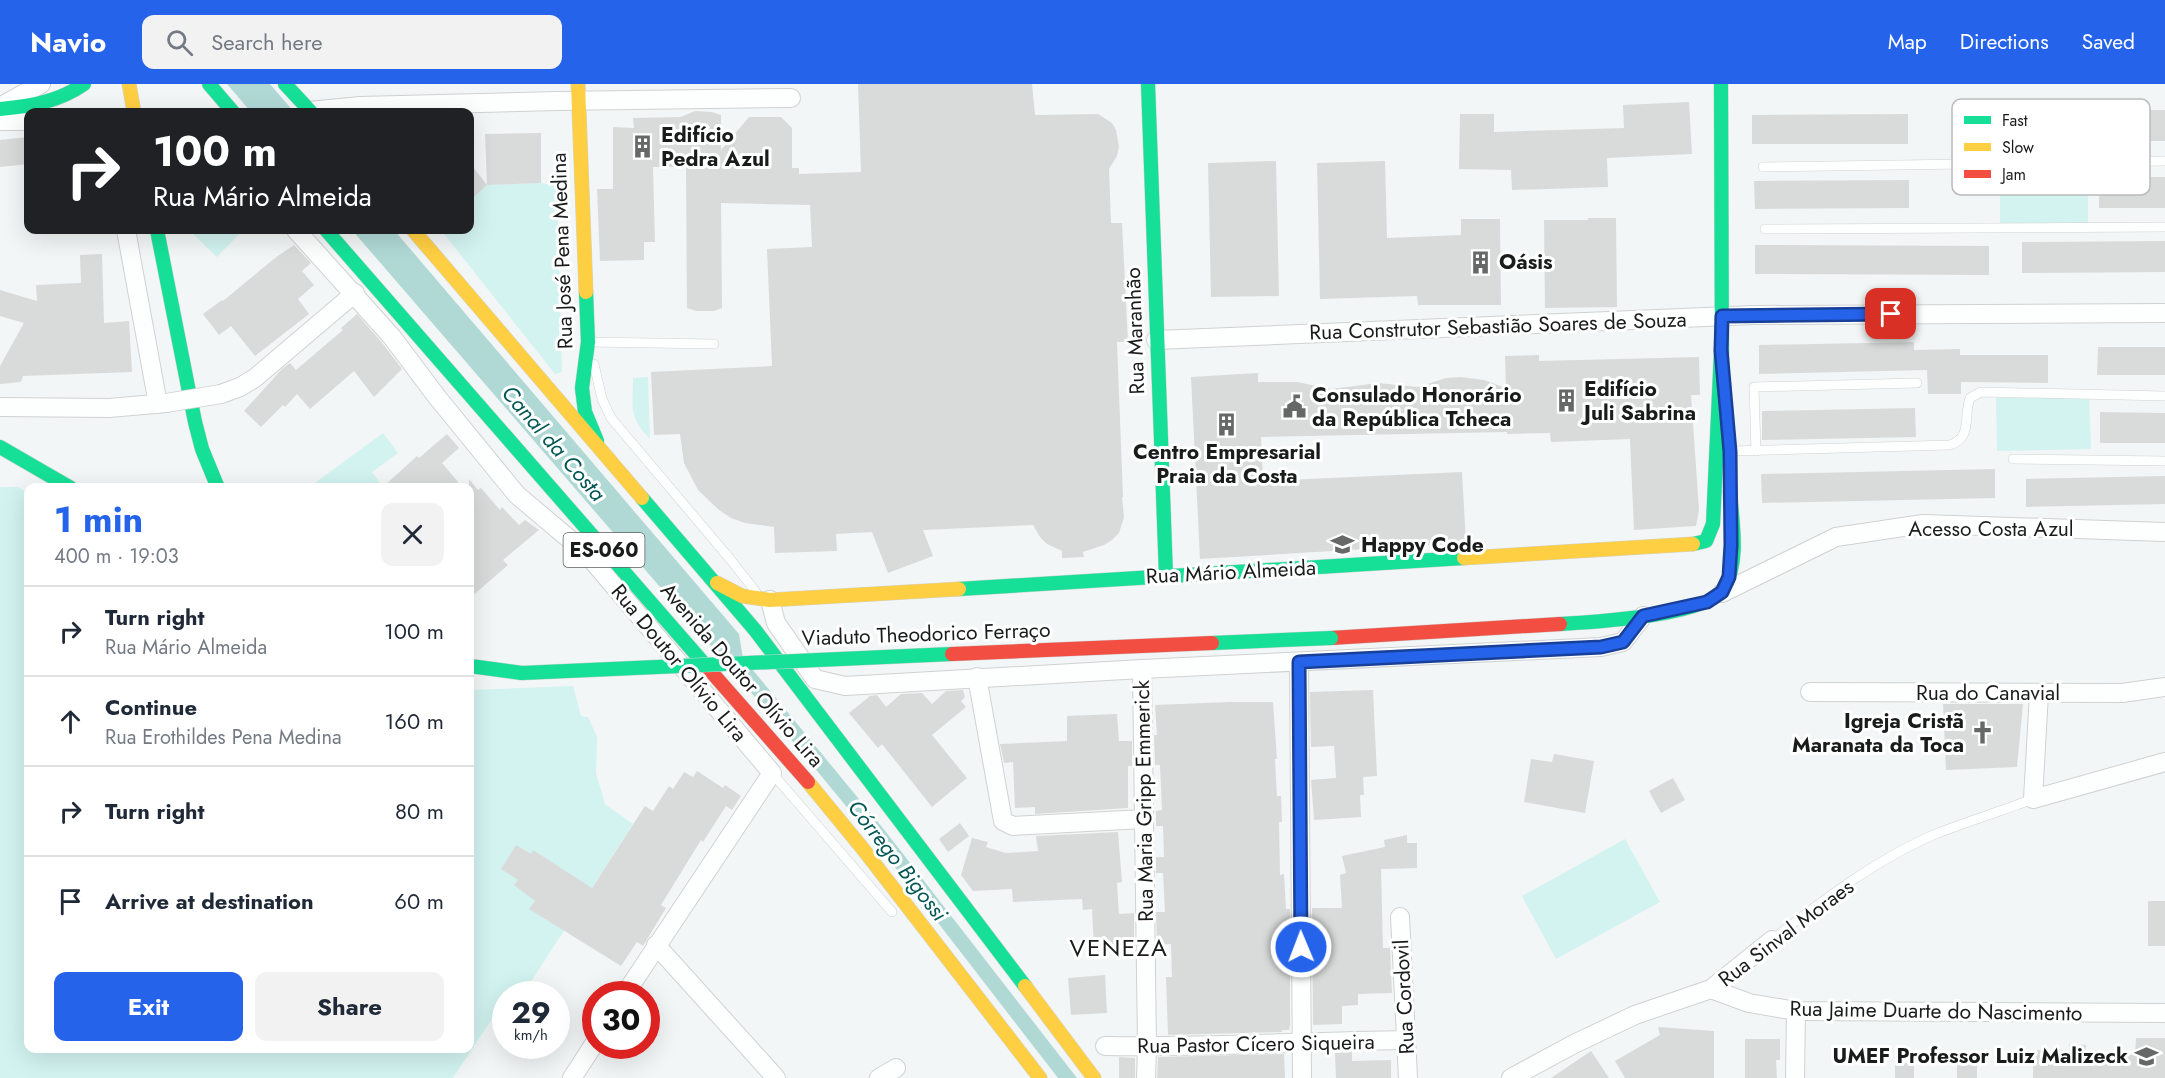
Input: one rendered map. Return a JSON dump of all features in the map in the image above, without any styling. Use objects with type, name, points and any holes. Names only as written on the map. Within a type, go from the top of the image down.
[{"type":"street","points":[[0,108],[41,84]]},
{"type":"street","points":[[0,108],[44,105],[60,100],[84,84]]},
{"type":"street","points":[[129,84],[133,108]]},
{"type":"street","points":[[209,84],[230,108]]},
{"type":"street","name":"Rua Maranhão","points":[[1148,84],[1166,576]]},
{"type":"street","points":[[770,600],[776,622],[815,679],[845,686],[976,677],[1601,647],[1623,642],[1643,616],[1707,602],[1722,592],[1729,577],[1731,545],[1730,463],[1721,350],[1721,84]]},
{"type":"street","points":[[287,85],[307,108]]},
{"type":"street","points":[[343,108],[578,92],[791,98]]},
{"type":"street","name":"Rua José Pena Medina","points":[[578,92],[588,342],[583,372],[584,400],[589,423],[601,448]]},
{"type":"street","points":[[0,121],[24,121]]},
{"type":"street","points":[[127,234],[162,404]]},
{"type":"street","points":[[158,234],[195,422],[202,449],[216,483]]},
{"type":"street","name":"Rua Doutor Olívio Lira","points":[[300,234],[355,293],[401,348],[437,397],[517,495],[586,553],[772,773]]},
{"type":"street","name":"Avenida Doutor Olívio Lira","points":[[329,234],[801,774],[870,858],[1040,1078]]},
{"type":"street","name":"Avenida Doutor Olívio Lira","points":[[417,234],[713,579],[808,699],[1094,1078]]},
{"type":"street","points":[[0,406],[109,408],[162,404],[221,394],[255,378],[355,293]]},
{"type":"street","name":"Rua Construtor Sebastião Soares de Souza","points":[[1156,340],[1722,316],[2165,313]]},
{"type":"street","name":"Rua Mário Almeida","points":[[713,579],[734,594],[758,600],[770,600],[1690,545],[1706,541],[1713,524],[1721,350]]},
{"type":"street","points":[[0,447],[62,483]]},
{"type":"street","name":"Acesso Costa Azul","points":[[1722,592],[1836,537],[1923,524],[2165,532]]},
{"type":"street","name":"Viaduto Theodorico Ferraço","points":[[521,673],[1331,638],[1643,616]]},
{"type":"street","points":[[1299,662],[1302,1078]]},
{"type":"street","points":[[474,667],[521,673]]},
{"type":"street","name":"Rua Maria Gripp Emmerick","points":[[1142,669],[1146,1078]]},
{"type":"street","points":[[474,676],[521,673]]},
{"type":"street","points":[[976,677],[1003,821],[1013,826],[1144,819]]},
{"type":"street","name":"Rua do Canavial","points":[[1810,692],[2122,693],[2165,687]]},
{"type":"street","points":[[2033,799],[2039,694]]},
{"type":"street","name":"Rua Sinval Moraes","points":[[2033,799],[2165,762]]},
{"type":"street","points":[[633,981],[772,773]]},
{"type":"street","name":"Rua Cordovil","points":[[1400,917],[1408,1078]]},
{"type":"street","name":"Rua Sinval Moraes","points":[[1511,1078],[1635,1015],[1711,989],[1772,940]]},
{"type":"street","points":[[656,945],[776,1078]]},
{"type":"street","name":"Rua Jaime Duarte do Nascimento","points":[[1711,989],[1749,1003],[1796,1011],[2165,1013]]},
{"type":"street","points":[[1795,1078],[1796,1011]]},
{"type":"street","name":"Rua Pastor Cícero Siqueira","points":[[1105,1046],[1147,1047],[1302,1041],[1406,1040]]},
{"type":"street","points":[[572,1078],[584,1059]]},
{"type":"street","points":[[879,1078],[896,1068]]},
{"type":"lane","points":[[2150,161],[2165,161]]},
{"type":"lane","points":[[1763,167],[1952,164]]},
{"type":"lane","points":[[1765,229],[2165,227]]},
{"type":"lane","points":[[714,344],[588,342],[602,399],[611,418],[751,587],[770,600]]},
{"type":"lane","points":[[1756,451],[1754,387],[1917,383]]},
{"type":"lane","points":[[1730,463],[1756,451],[1950,445],[1958,442],[1964,436],[1970,398],[1981,392],[2165,396]]},
{"type":"lane","points":[[2013,459],[2165,461]]},
{"type":"lane","name":"Rua Doutor Olívio Lira","points":[[772,773],[892,912]]},
{"type":"lane","name":"Rua Sinval Moraes","points":[[1772,940],[1813,907],[1901,850],[1937,833],[2033,799]]},
{"type":"shaded area","points":[[541,183],[557,186],[562,372],[555,374],[444,234],[474,234],[474,197],[487,185]]},
{"type":"shaded area","points":[[2000,195],[2088,195],[2088,226],[2000,226]]},
{"type":"shaded area","points":[[193,234],[239,234],[217,257]]},
{"type":"shaded area","points":[[648,377],[650,439],[638,424],[633,411],[633,378]]},
{"type":"shaded area","points":[[2089,396],[2091,449],[1997,451],[1996,398]]},
{"type":"shaded area","points":[[383,433],[398,453],[372,472],[380,483],[315,483]]},
{"type":"shaded area","points":[[0,487],[18,487],[24,491],[24,1053],[470,1053],[453,1078],[0,1078]]},
{"type":"shaded area","points":[[573,686],[581,716],[588,717],[597,737],[596,773],[605,804],[633,824],[531,981],[492,981],[492,1019],[474,1046],[474,690]]},
{"type":"shaded area","points":[[1625,839],[1660,902],[1556,959],[1522,896]]},
{"type":"water","points":[[227,84],[270,84],[291,108],[248,108]]},
{"type":"water","points":[[355,234],[397,234],[739,634],[743,658],[886,832],[1077,1078],[1058,1078],[874,840],[780,726]]},
{"type":"building","points":[[858,84],[1032,84],[1035,115],[1098,114],[1112,123],[1116,130],[1119,147],[1117,156],[1109,169],[1111,223],[1122,223],[1128,342],[1117,342],[1124,517],[1119,533],[1112,540],[1083,552],[1084,557],[1062,558],[1062,551],[1047,544],[1033,525],[923,530],[933,556],[888,573],[872,532],[836,534],[837,551],[775,553],[774,527],[745,523],[731,518],[698,490],[684,463],[680,434],[654,435],[651,372],[772,366],[767,249],[812,247],[810,205],[721,203],[722,308],[714,311],[696,311],[687,308],[686,167],[653,167],[655,242],[644,242],[644,260],[600,261],[597,189],[613,189],[613,127],[634,128],[633,118],[681,117],[695,111],[712,112],[721,115],[721,150],[749,117],[781,117],[792,128],[792,168],[799,168],[799,174],[861,172]]},
{"type":"building","points":[[1689,102],[1692,154],[1607,158],[1608,187],[1512,190],[1511,170],[1459,169],[1460,114],[1494,114],[1494,132],[1624,128],[1623,105]]},
{"type":"building","points":[[2150,110],[2165,110],[2165,141],[2150,141]]},
{"type":"building","points":[[1908,114],[1908,144],[1752,144],[1752,115]]},
{"type":"building","points":[[541,133],[541,183],[487,185],[485,134]]},
{"type":"building","points":[[24,137],[24,164],[0,167],[0,140]]},
{"type":"building","points":[[1276,161],[1279,296],[1211,297],[1208,163]]},
{"type":"building","points":[[1385,161],[1387,238],[1461,235],[1461,219],[1500,219],[1501,305],[1418,305],[1417,296],[1320,299],[1317,163]]},
{"type":"building","points":[[474,168],[487,185],[474,197]]},
{"type":"building","points":[[2150,177],[2165,177],[2165,208],[2099,208],[2099,195],[2150,195]]},
{"type":"building","points":[[1909,180],[1909,208],[1755,209],[1754,181]]},
{"type":"building","points":[[1588,218],[1616,218],[1617,307],[1545,308],[1544,220],[1588,220]]},
{"type":"building","points":[[2165,241],[2165,272],[2022,273],[2022,242]]},
{"type":"building","points":[[294,245],[311,263],[302,271],[314,285],[298,299],[309,314],[255,356],[231,326],[219,335],[203,314]]},
{"type":"building","points":[[1755,245],[1989,246],[1989,275],[1755,274]]},
{"type":"building","points":[[102,254],[104,323],[129,321],[132,372],[23,376],[21,382],[0,384],[0,366],[24,323],[0,316],[0,290],[37,301],[36,285],[81,283],[80,255]]},
{"type":"building","points":[[357,314],[402,369],[374,397],[354,371],[310,409],[297,394],[261,427],[244,411],[282,369],[290,363],[296,370],[343,330],[341,328]]},
{"type":"building","points":[[1914,342],[1914,350],[1960,349],[1960,355],[2048,355],[2048,383],[1961,382],[1961,394],[1928,394],[1927,370],[1759,374],[1759,345]]},
{"type":"building","points":[[2098,347],[2165,347],[2165,375],[2097,375]]},
{"type":"building","points":[[1539,355],[1539,361],[1699,357],[1700,395],[1691,395],[1699,510],[1696,526],[1634,530],[1630,439],[1551,442],[1550,433],[1507,434],[1507,432],[1261,437],[1263,481],[1462,472],[1466,543],[1200,559],[1191,377],[1258,373],[1258,382],[1297,382],[1331,389],[1378,383],[1418,387],[1446,378],[1461,377],[1484,380],[1506,388],[1505,356]]},
{"type":"building","points":[[1915,408],[1916,437],[1762,440],[1762,411]]},
{"type":"building","points":[[2100,412],[2165,413],[2165,443],[2100,443]]},
{"type":"building","points":[[447,434],[459,448],[442,463],[459,483],[387,483],[417,456],[419,458]]},
{"type":"building","points":[[1995,469],[1995,498],[1762,503],[1761,474]]},
{"type":"building","points":[[2165,476],[2165,504],[2026,507],[2026,479]]},
{"type":"building","points":[[474,485],[478,490],[481,488],[500,510],[502,507],[519,525],[525,520],[539,530],[503,560],[508,565],[474,595]]},
{"type":"building","points":[[963,690],[965,697],[961,701],[966,707],[932,735],[967,778],[932,807],[882,744],[878,748],[849,713],[870,696],[877,695],[886,707],[901,694],[922,693],[932,704],[946,691]]},
{"type":"building","points":[[1373,690],[1377,776],[1363,777],[1364,795],[1360,795],[1361,817],[1314,820],[1311,780],[1336,778],[1334,746],[1311,747],[1310,692]]},
{"type":"building","points":[[1273,702],[1277,796],[1281,796],[1280,875],[1284,874],[1286,909],[1290,909],[1290,1025],[1289,1030],[1282,1030],[1282,1032],[1168,1035],[1166,977],[1172,977],[1171,944],[1157,945],[1156,912],[1165,912],[1163,873],[1156,873],[1156,857],[1164,857],[1163,826],[1156,826],[1156,811],[1162,810],[1160,765],[1155,765],[1154,735],[1157,735],[1155,705]]},
{"type":"building","name":"Igreja Cristã Maranata da Toca","points":[[1943,704],[2023,704],[2017,767],[1946,770]]},
{"type":"building","points":[[1117,714],[1119,741],[1132,741],[1132,766],[1128,766],[1128,808],[1035,814],[1035,807],[1015,808],[1013,762],[1004,763],[1000,744],[1067,741],[1067,716]]},
{"type":"building","points":[[1554,754],[1594,761],[1585,813],[1524,802],[1531,759],[1552,762]]},
{"type":"building","points":[[697,771],[723,788],[725,785],[741,796],[732,810],[726,806],[703,842],[701,840],[661,905],[666,908],[643,946],[637,942],[621,966],[529,909],[535,901],[514,885],[518,880],[501,869],[516,845],[531,854],[533,850],[592,888],[645,806],[653,811],[669,786],[673,789],[684,772],[693,777]]},
{"type":"building","points":[[1673,778],[1685,800],[1661,813],[1649,791]]},
{"type":"building","points":[[960,823],[969,836],[948,852],[939,839]]},
{"type":"building","points":[[1118,832],[1122,882],[1117,883],[1119,914],[1134,913],[1134,944],[1094,946],[1092,909],[1083,910],[1082,899],[1013,902],[1012,889],[973,891],[961,875],[972,838],[988,842],[986,847],[1006,853],[1038,851],[1036,836]]},
{"type":"building","points":[[1407,835],[1407,843],[1417,843],[1417,868],[1381,869],[1383,948],[1390,948],[1392,993],[1358,994],[1358,1005],[1342,1006],[1342,1024],[1313,1025],[1312,908],[1342,908],[1340,875],[1346,873],[1342,856],[1385,847],[1384,840]]},
{"type":"building","points":[[2148,901],[2165,901],[2165,946],[2148,946]]},
{"type":"building","points":[[1105,975],[1107,1013],[1071,1015],[1068,978]]},
{"type":"building","points":[[1658,1027],[1714,1031],[1714,1078],[1625,1078],[1615,1061],[1660,1035]]},
{"type":"building","points":[[2136,1038],[2165,1038],[2165,1078],[2033,1078],[2033,1054],[2037,1054],[2037,1050],[2069,1050],[2069,1044],[2086,1045],[2086,1050],[2102,1050],[2102,1054],[2135,1054]]},
{"type":"building","points":[[1745,1039],[1780,1039],[1780,1060],[1776,1060],[1777,1078],[1745,1078]]},
{"type":"building","points":[[1591,1051],[1609,1078],[1551,1078]]},
{"type":"building","points":[[1352,1052],[1352,1061],[1391,1060],[1391,1078],[1336,1078],[1335,1053]]},
{"type":"building","points":[[1957,1053],[1977,1053],[1977,1078],[1957,1078]]},
{"type":"building","points":[[1284,1054],[1285,1078],[1157,1078],[1158,1057]]},
{"type":"building","points":[[1119,1057],[1135,1058],[1135,1078],[1119,1078]]},
{"type":"building","points":[[1895,1063],[1914,1063],[1914,1078],[1895,1078]]},
{"type":"traffic: fast","points":[[0,109],[44,102],[64,95],[84,84]]},
{"type":"traffic: fast","points":[[209,84],[230,108]]},
{"type":"traffic: fast","points":[[285,84],[307,108]]},
{"type":"traffic: fast","points":[[1148,84],[1166,576]]},
{"type":"traffic: fast","points":[[1721,84],[1722,366]]},
{"type":"traffic: fast","points":[[158,234],[195,422],[202,449],[216,483]]},
{"type":"traffic: fast","points":[[329,234],[707,667]]},
{"type":"traffic: fast","points":[[586,292],[588,342],[582,388],[585,412],[597,441]]},
{"type":"traffic: fast","points":[[1693,544],[1706,541],[1713,524],[1721,350]]},
{"type":"traffic: fast","points":[[0,447],[62,483]]},
{"type":"traffic: fast","points":[[1560,624],[1648,616],[1697,605],[1714,598],[1724,588],[1732,566],[1734,541],[1730,492]]},
{"type":"traffic: fast","points":[[642,498],[755,630],[1025,986]]},
{"type":"traffic: fast","points":[[959,589],[1464,558]]},
{"type":"traffic: fast","points":[[1212,643],[1331,638]]},
{"type":"traffic: fast","points":[[522,673],[952,654]]},
{"type":"traffic: fast","points":[[474,667],[522,673]]},
{"type":"traffic: slow","points":[[129,84],[133,108]]},
{"type":"traffic: slow","points":[[578,84],[586,292]]},
{"type":"traffic: slow","points":[[416,234],[642,498]]},
{"type":"traffic: slow","points":[[1464,558],[1693,544]]},
{"type":"traffic: slow","points":[[717,583],[742,596],[770,600],[959,589]]},
{"type":"traffic: slow","points":[[808,782],[863,849],[1040,1078]]},
{"type":"traffic: slow","points":[[1025,986],[1094,1078]]},
{"type":"traffic: jam","points":[[1331,638],[1560,624]]},
{"type":"traffic: jam","points":[[952,654],[1212,643]]},
{"type":"traffic: jam","points":[[707,667],[808,782]]},
{"type":"place","name":"Edifício Pedra Azul","points":[[643,147]]},
{"type":"place","name":"Oásis","points":[[1481,262]]},
{"type":"place","name":"Edifício Juli Sabrina","points":[[1566,401]]},
{"type":"place","name":"Consulado Honorário da República Tcheca","points":[[1294,407]]},
{"type":"place","name":"Centro Empresarial Praia da Costa","points":[[1227,424]]},
{"type":"place","name":"Happy Code","points":[[1343,545]]},
{"type":"place","name":"Igreja Cristã Maranata da Toca","points":[[1982,733]]},
{"type":"place","name":"UMEF Professor Luiz Malizeck","points":[[2146,1056]]},
{"type":"district","name":"VENEZA","points":[[1119,948]]},
{"type":"route","points":[[1301,947],[1299,662],[1601,647],[1623,642],[1643,616],[1707,602],[1722,592],[1729,577],[1731,545],[1730,452],[1721,350],[1722,316],[1891,314]]},
{"type":"water label","name":"Canal da Costa","points":[[554,443]]},
{"type":"water label","name":"Córrego Bigossi","points":[[898,860]]}]
